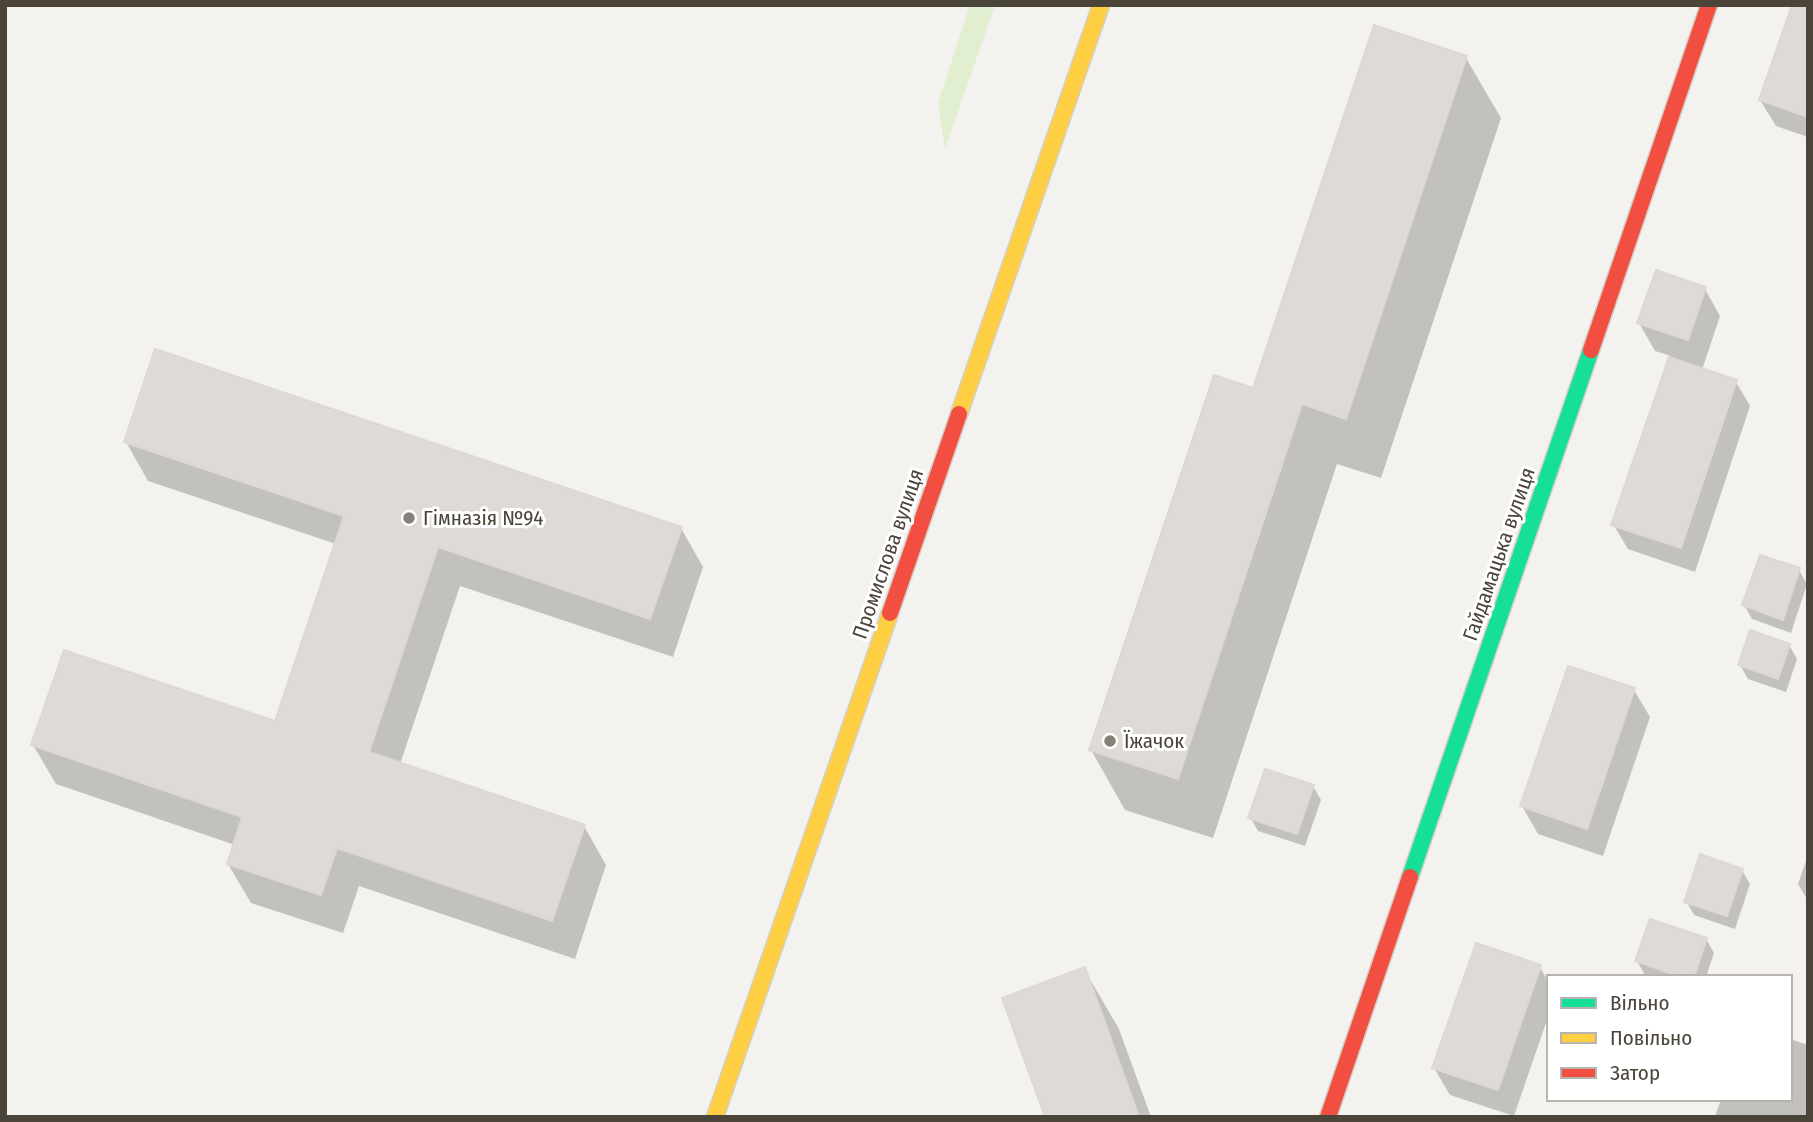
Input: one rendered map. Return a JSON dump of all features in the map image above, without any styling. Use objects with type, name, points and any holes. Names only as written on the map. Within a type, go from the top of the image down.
[{"type":"street","name":"Промислова вулиця","points":[[715,1117],[1101,5]]},
{"type":"street","name":"Гайдамацька вулиця","points":[[1328,1117],[1709,5]]},
{"type":"green space","points":[[970,5],[995,5],[945,149],[938,103]]},
{"type":"building","points":[[1792,5],[1808,5],[1808,117],[1759,100]]},
{"type":"building","points":[[1374,25],[1467,56],[1346,419],[1302,404],[1178,779],[1089,750],[1214,375],[1253,388]]},
{"type":"building","points":[[1656,270],[1706,287],[1688,340],[1637,323]]},
{"type":"building","points":[[155,349],[682,527],[650,619],[438,547],[369,752],[585,825],[552,921],[337,848],[321,895],[227,864],[242,817],[31,745],[64,650],[275,721],[344,516],[124,442]]},
{"type":"building","points":[[1669,357],[1737,380],[1681,548],[1611,525]]},
{"type":"building","points":[[1760,555],[1800,568],[1783,620],[1742,605]]},
{"type":"building","points":[[1750,630],[1790,644],[1778,679],[1738,665]]},
{"type":"building","points":[[1568,666],[1635,688],[1587,829],[1520,806]]},
{"type":"building","points":[[1265,769],[1314,785],[1297,834],[1248,818]]},
{"type":"building","points":[[1700,854],[1743,869],[1727,916],[1684,902]]},
{"type":"building","points":[[1650,919],[1707,938],[1695,975],[1675,975],[1635,961]]},
{"type":"building","points":[[1476,943],[1541,965],[1498,1090],[1432,1068]]},
{"type":"building","points":[[1085,967],[1139,1117],[1045,1117],[1002,998]]},
{"type":"traffic: fast","points":[[1410,877],[1591,350]]},
{"type":"traffic: slow","points":[[959,414],[1101,5]]},
{"type":"traffic: slow","points":[[715,1117],[890,613]]},
{"type":"traffic: jam","points":[[1591,350],[1709,5]]},
{"type":"traffic: jam","points":[[890,613],[959,414]]},
{"type":"traffic: jam","points":[[1328,1117],[1410,877]]},
{"type":"place","name":"Гімназія №94","points":[[409,518]]},
{"type":"place","name":"Їжачок","points":[[1110,741]]}]
